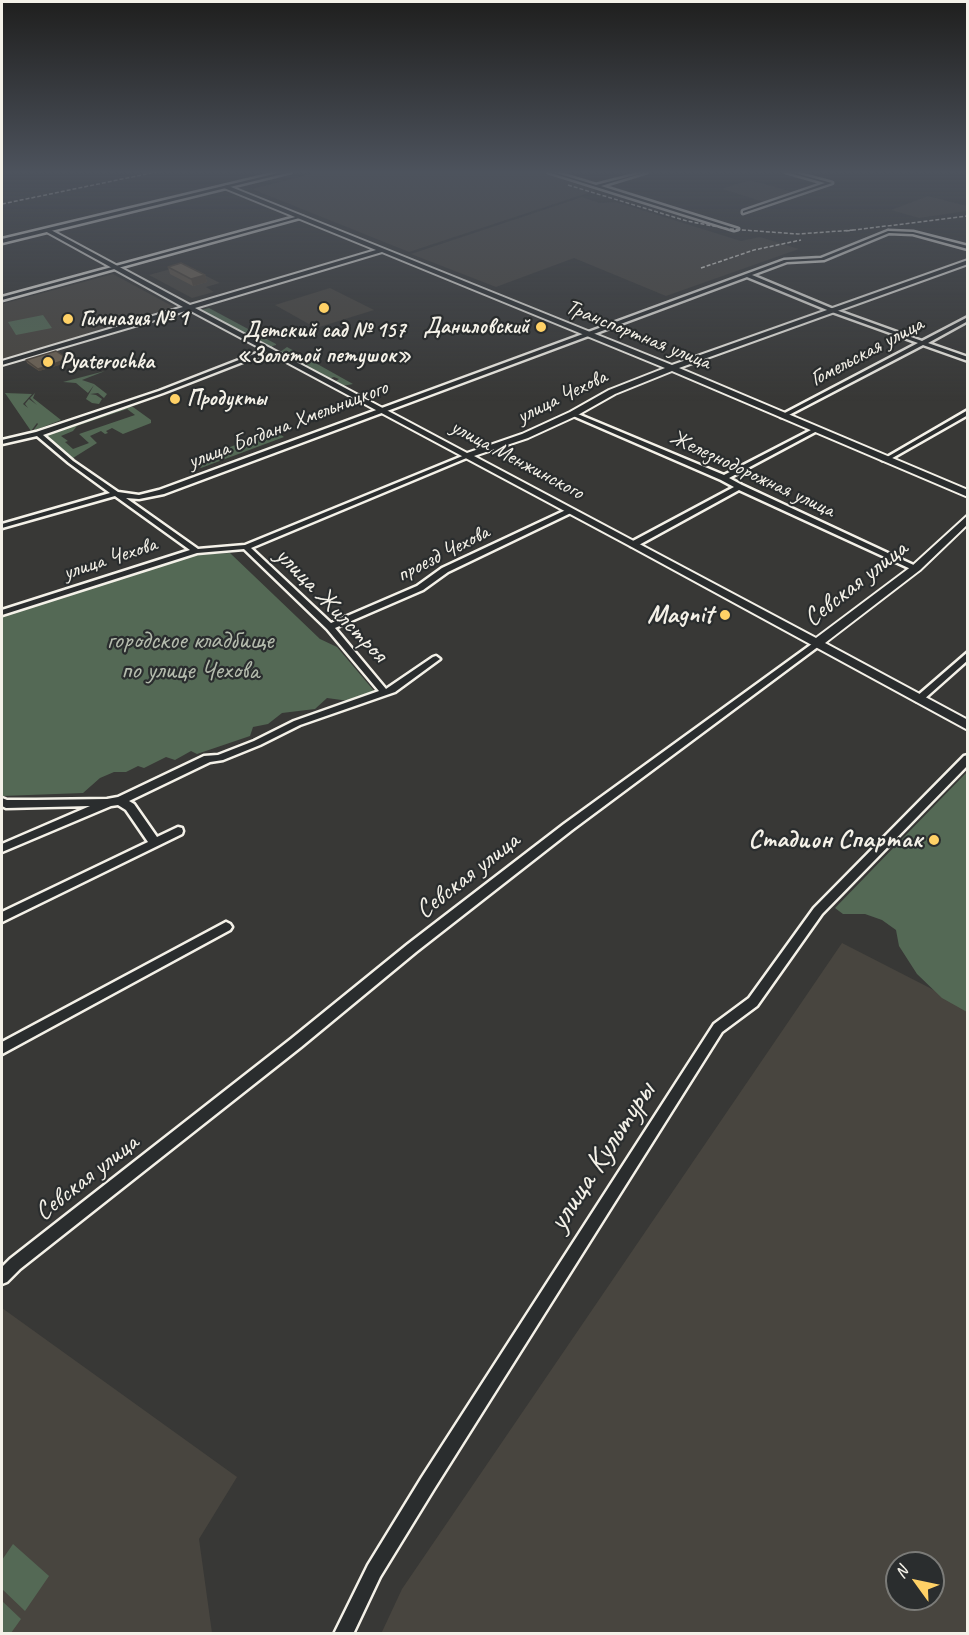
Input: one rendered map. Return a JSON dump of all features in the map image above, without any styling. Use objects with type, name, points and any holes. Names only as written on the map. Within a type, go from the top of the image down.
[{"type":"street","name":"улица Менжинского","points":[[80,248],[379,410],[634,544],[968,726]]},
{"type":"street","points":[[2,299],[187,248]]},
{"type":"street","name":"Транспортная улица","points":[[379,248],[672,368],[885,460],[966,491]]},
{"type":"street","name":"улица Богдана Хмельницкого","points":[[2,526],[115,494],[139,497],[161,492],[786,261],[822,259],[848,248]]},
{"type":"street","points":[[2,363],[383,250]]},
{"type":"street","name":"улица Чехова","points":[[2,613],[196,551],[246,547],[467,456],[525,436],[573,414],[612,392],[712,352],[834,312],[878,293],[968,262]]},
{"type":"street","points":[[748,276],[834,312],[925,342],[968,359]]},
{"type":"street","name":"Гомельская улица","points":[[783,416],[968,319]]},
{"type":"street","points":[[2,442],[38,434],[161,392],[269,350]]},
{"type":"street","points":[[885,460],[968,412]]},
{"type":"street","name":"Железнодорожная улица","points":[[573,414],[724,478],[916,568]]},
{"type":"street","name":"Гомельская улица","points":[[724,478],[815,430]]},
{"type":"street","points":[[38,434],[71,462],[196,551]]},
{"type":"street","points":[[634,544],[739,487]]},
{"type":"street","name":"проезд Чехова","points":[[330,627],[420,588],[445,570],[571,511]]},
{"type":"street","name":"Севская улица","points":[[2,1277],[15,1264],[296,1043],[412,948],[568,827],[916,568],[968,518]]},
{"type":"street","name":"улица Жилстроя","points":[[246,547],[330,627],[384,693]]},
{"type":"street","points":[[920,699],[968,656]]},
{"type":"street","points":[[2,848],[115,802],[208,759],[219,758],[257,743],[297,723],[384,693],[436,659]]},
{"type":"street","name":"улица Культуры","points":[[343,1634],[374,1570],[718,1028],[753,1002],[818,911],[968,758]]},
{"type":"street","points":[[2,802],[36,804],[115,802],[130,807],[154,843]]},
{"type":"street","points":[[2,917],[178,831]]},
{"type":"street","points":[[2,1048],[226,927]]},
{"type":"shaded area","points":[[400,248],[420,248],[409,252]]},
{"type":"shaded area","points":[[428,248],[799,249],[666,296],[574,258],[496,287],[411,254]]},
{"type":"shaded area","points":[[185,265],[220,283],[206,287],[214,292],[192,298],[149,275]]},
{"type":"shaded area","name":"Гимназия № 1","points":[[113,274],[174,307],[2,360],[2,304]]},
{"type":"shaded area","name":"Детский сад № 157 «Золотой петушок»","points":[[330,288],[374,310],[316,328],[275,305]]},
{"type":"shaded area","points":[[842,943],[967,1007],[967,1633],[381,1634],[402,1589]]},
{"type":"shaded area","points":[[2,1308],[237,1477],[199,1539],[212,1633],[2,1633]]},
{"type":"green space","points":[[209,308],[276,345],[269,347],[201,310]]},
{"type":"green space","points":[[43,315],[52,328],[16,335],[8,322]]},
{"type":"green space","points":[[287,347],[353,384],[342,386],[334,382],[339,379],[334,377],[328,379],[280,352]]},
{"type":"green space","points":[[105,371],[82,380],[94,384],[107,394],[104,398],[98,393],[90,394],[102,399],[99,404],[86,399],[94,385],[88,393],[76,383],[63,382]]},
{"type":"green space","points":[[5,393],[32,394],[23,404],[28,408],[25,404],[29,399],[37,405],[30,398],[35,393],[33,398],[61,420],[33,431],[37,423],[31,431]]},
{"type":"green space","points":[[126,406],[133,407],[151,420],[151,423],[123,434],[112,428],[106,431],[108,433],[101,431],[90,436],[97,443],[73,458],[47,436],[50,432]],"holes":[[[127,409],[135,415],[79,434],[89,443],[73,449],[61,436],[73,431],[77,426]]]},
{"type":"green space","points":[[274,430],[284,437],[201,468],[194,461]]},
{"type":"green space","name":"городское кладбище по улице Чехова","points":[[230,553],[320,639],[337,647],[375,692],[349,701],[327,698],[315,709],[282,713],[268,724],[253,727],[250,736],[197,754],[191,751],[175,760],[166,757],[144,768],[138,766],[126,772],[114,772],[100,778],[83,793],[2,796],[2,616],[192,555]]},
{"type":"green space","name":"Стадион Спартак","points":[[967,772],[967,1012],[942,998],[917,974],[899,946],[896,930],[882,920],[865,914],[843,914],[835,908]]},
{"type":"green space","points":[[13,1544],[49,1576],[25,1611],[2,1589],[2,1560]]},
{"type":"green space","points":[[2,1601],[21,1619],[11,1633],[2,1633]]},
{"type":"building","points":[[181,263],[205,275],[191,279],[168,267]]},
{"type":"building","name":"Pyaterochka","points":[[56,351],[68,359],[38,369],[26,360]]},
{"type":"railway","points":[[701,268],[762,248]]},
{"type":"place","name":"Детский сад № 157 «Золотой петушок»","points":[[324,308]]},
{"type":"place","name":"Гимназия № 1","points":[[68,319]]},
{"type":"place","name":"Даниловский","points":[[541,327]]},
{"type":"place","name":"Pyaterochka","points":[[48,362]]},
{"type":"place","name":"Продукты","points":[[175,399]]},
{"type":"place","name":"Magnit","points":[[725,615]]},
{"type":"place","name":"Стадион Спартак","points":[[934,840]]}]
